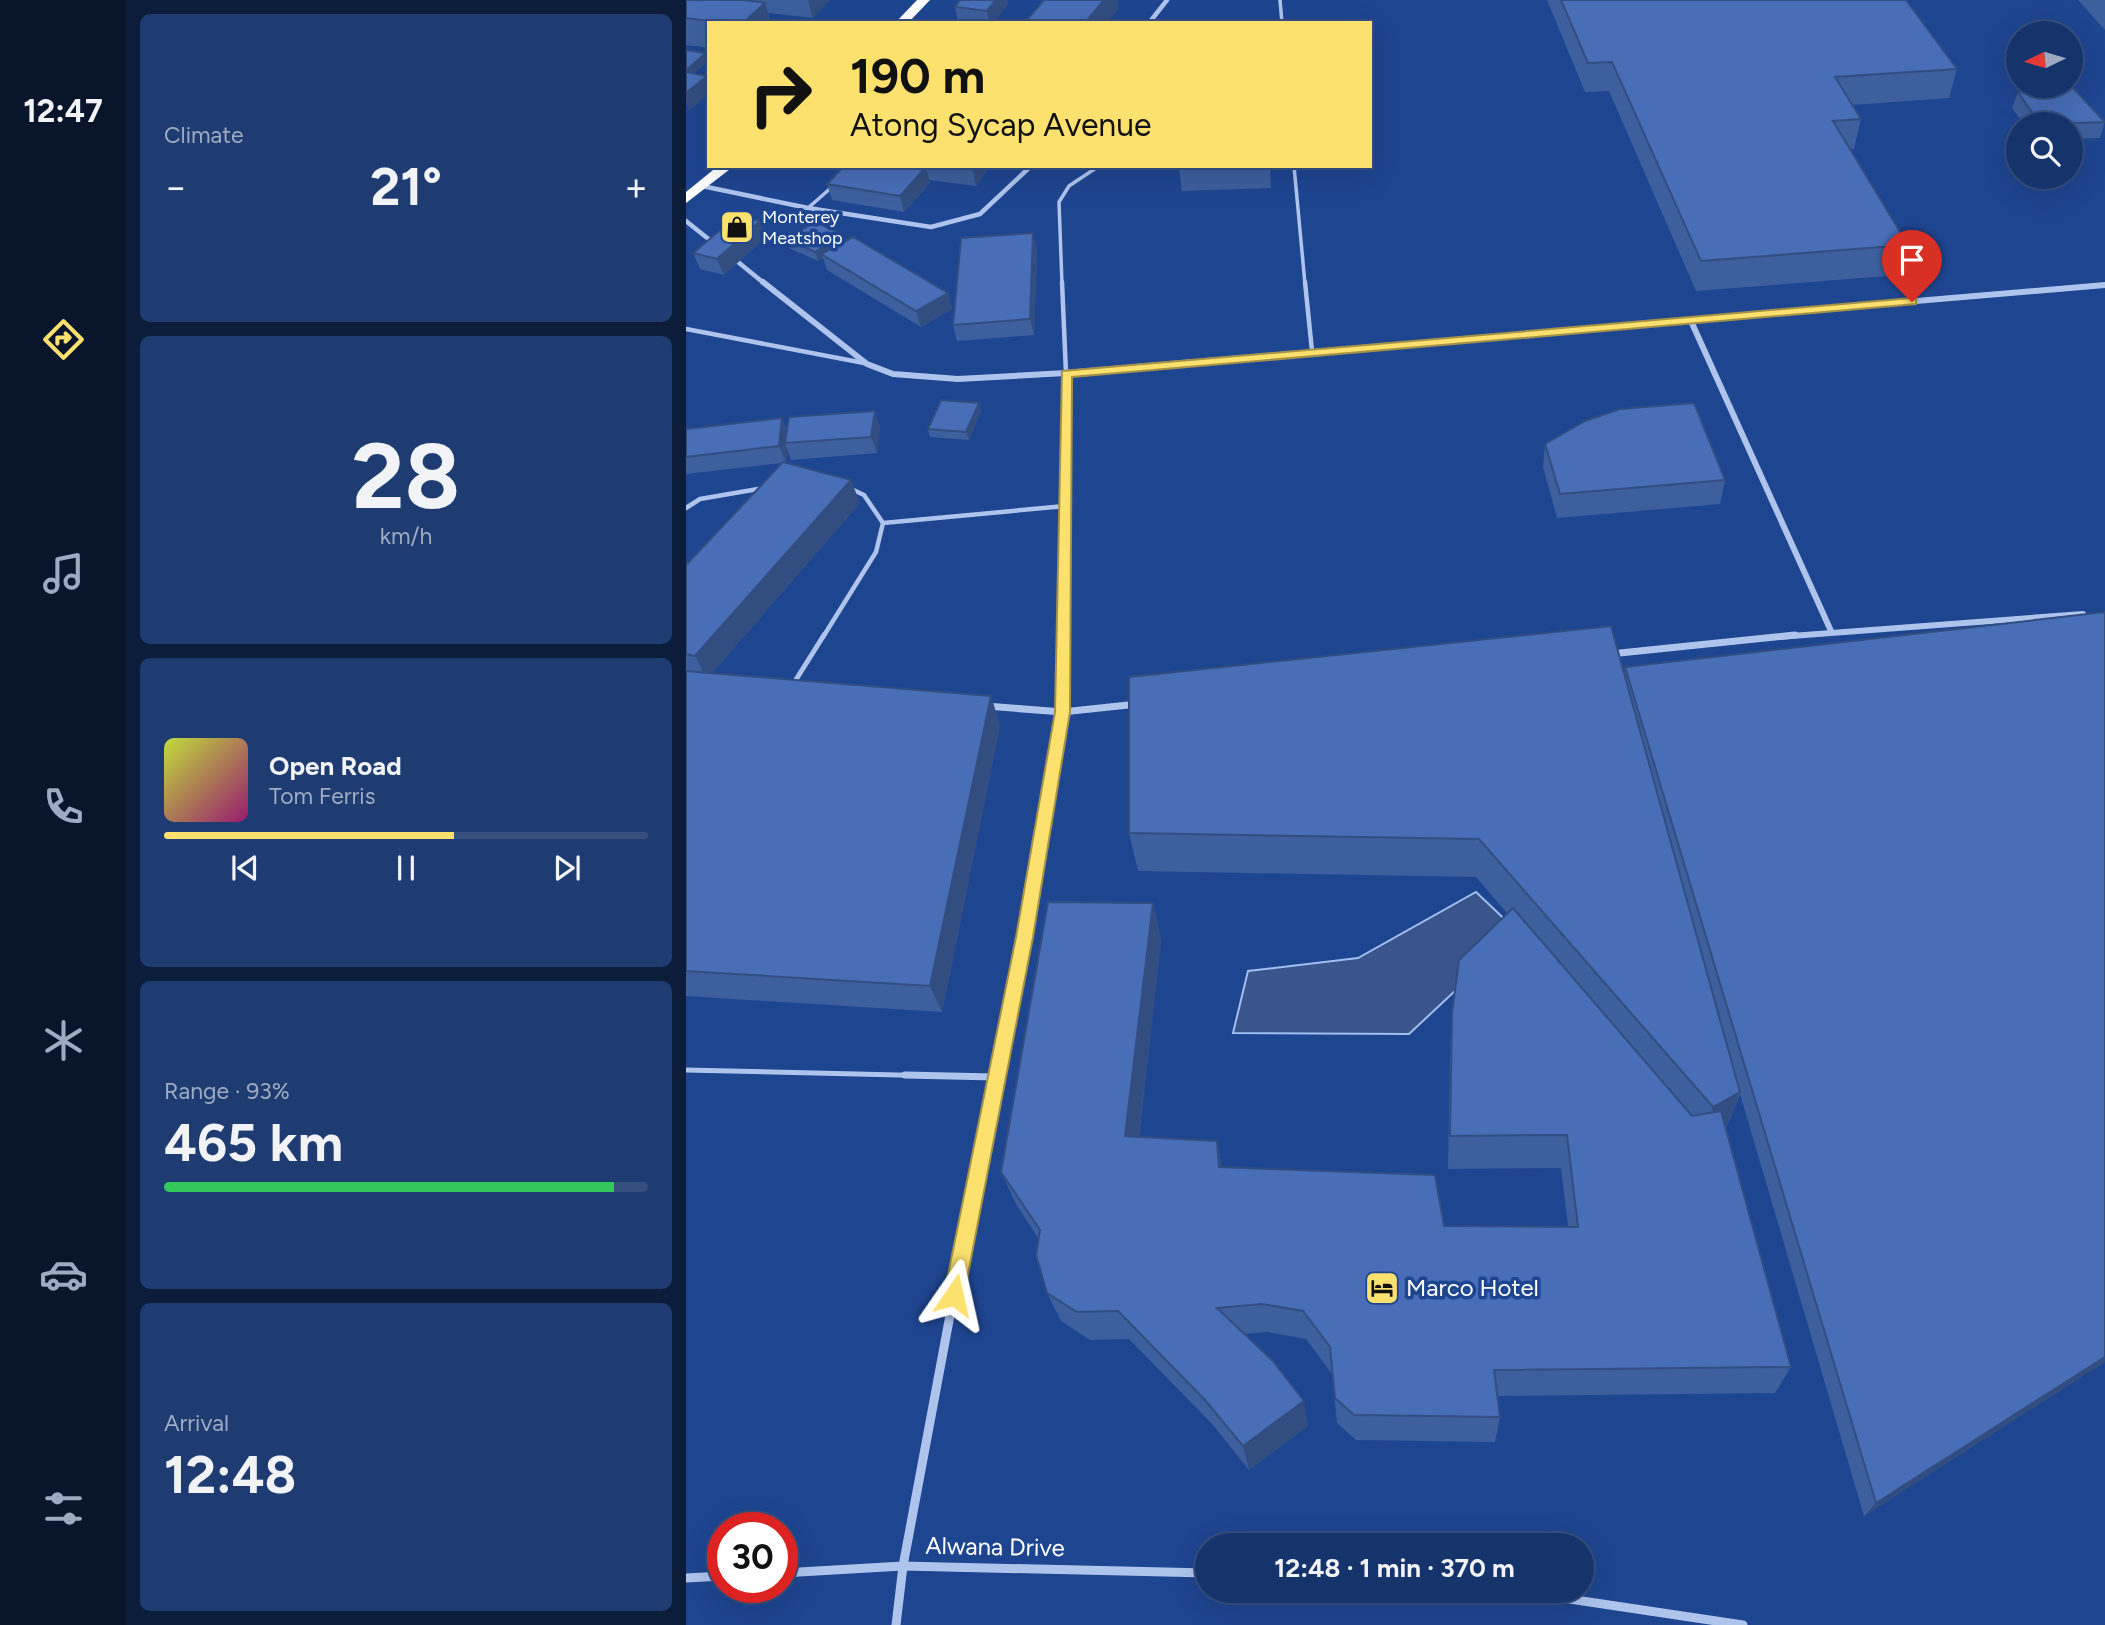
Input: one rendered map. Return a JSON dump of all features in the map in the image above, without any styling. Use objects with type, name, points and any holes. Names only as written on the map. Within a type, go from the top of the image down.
[{"type":"highway","points":[[903,21],[924,0]]},
{"type":"highway","points":[[686,199],[724,168]]},
{"type":"street","points":[[1151,21],[1167,0]]},
{"type":"street","points":[[702,186],[808,208],[931,227],[948,225],[980,214],[1029,168]]},
{"type":"street","points":[[686,220],[722,249]]},
{"type":"street","points":[[738,262],[867,364],[893,374],[921,378],[1066,373],[2105,285]]},
{"type":"street","points":[[1691,321],[1831,631]]},
{"type":"street","points":[[896,1625],[904,1566],[995,1077],[1024,937],[1062,712],[1066,373]]},
{"type":"street","points":[[1598,655],[1831,631],[2091,614]]},
{"type":"street","points":[[788,692],[802,693]]},
{"type":"street","points":[[980,706],[1062,712],[1145,703]]},
{"type":"street","name":"Alwana Drive","points":[[798,1572],[904,1566],[1195,1573]]},
{"type":"street","points":[[686,1578],[707,1577]]},
{"type":"street","points":[[1594,1603],[1744,1625]]},
{"type":"lane","points":[[1280,0],[1282,21]]},
{"type":"lane","points":[[1066,373],[1059,202],[1069,186],[1096,168]]},
{"type":"lane","points":[[1294,168],[1312,351]]},
{"type":"lane","points":[[808,208],[839,181]]},
{"type":"lane","points":[[686,329],[867,364]]},
{"type":"lane","points":[[788,692],[876,552],[883,523],[864,495],[841,483]]},
{"type":"lane","points":[[686,508],[700,499],[768,488]]},
{"type":"lane","points":[[883,523],[1065,506]]},
{"type":"lane","points":[[686,1070],[995,1077]]},
{"type":"water","points":[[1476,892],[1518,932],[1409,1034],[1233,1033],[1248,971],[1358,958]]},
{"type":"building","points":[[686,0],[745,0],[765,3],[745,21],[686,18]]},
{"type":"building","points":[[960,0],[996,0],[987,11],[955,7]]},
{"type":"building","points":[[1044,0],[1104,0],[1087,21],[1026,21]]},
{"type":"building","points":[[1561,0],[1906,0],[1957,69],[1835,77],[1861,119],[1833,121],[1908,245],[1701,261],[1612,62],[1588,63]]},
{"type":"building","points":[[686,50],[706,53],[686,70]]},
{"type":"building","points":[[686,72],[707,76],[686,93]]},
{"type":"building","points":[[2022,98],[2082,98],[2105,122],[2083,123],[2083,112],[2032,112]]},
{"type":"building","points":[[842,168],[925,168],[900,196],[827,184]]},
{"type":"building","points":[[737,216],[760,221],[717,259],[693,253]]},
{"type":"building","points":[[815,222],[844,234],[815,252],[786,239]]},
{"type":"building","points":[[1033,233],[1030,319],[953,325],[961,238]]},
{"type":"building","points":[[853,237],[948,293],[916,311],[821,254]]},
{"type":"building","points":[[941,400],[979,403],[966,432],[928,429]]},
{"type":"building","points":[[1694,403],[1725,480],[1560,494],[1545,444],[1585,421],[1620,409]]},
{"type":"building","points":[[875,411],[871,437],[785,443],[789,417]]},
{"type":"building","points":[[782,418],[779,446],[686,457],[686,429]]},
{"type":"building","points":[[783,462],[851,480],[695,656],[686,654],[686,565]]},
{"type":"building","points":[[2105,612],[2105,1357],[1876,1503],[1625,667]]},
{"type":"building","points":[[1611,626],[1740,1092],[1713,1107],[1479,839],[1129,833],[1129,677]]},
{"type":"building","points":[[686,671],[991,696],[930,986],[686,971]]},
{"type":"building","points":[[1048,902],[1153,903],[1125,1136],[1217,1141],[1219,1167],[1435,1175],[1444,1226],[1578,1227],[1567,1135],[1450,1136],[1452,1013],[1459,960],[1513,908],[1692,1116],[1721,1111],[1791,1367],[1494,1370],[1500,1417],[1354,1415],[1335,1398],[1330,1347],[1303,1311],[1262,1304],[1217,1308],[1272,1360],[1304,1401],[1243,1446],[1205,1400],[1118,1311],[1077,1312],[1047,1293],[1036,1255],[1040,1230],[1001,1172]]},
{"type":"place","name":"Monterey Meatshop","points":[[737,227]]},
{"type":"place","name":"Marco Hotel","points":[[1382,1288]]},
{"type":"route","points":[[954,1295],[1024,937],[1062,712],[1066,373],[1912,302]]}]
